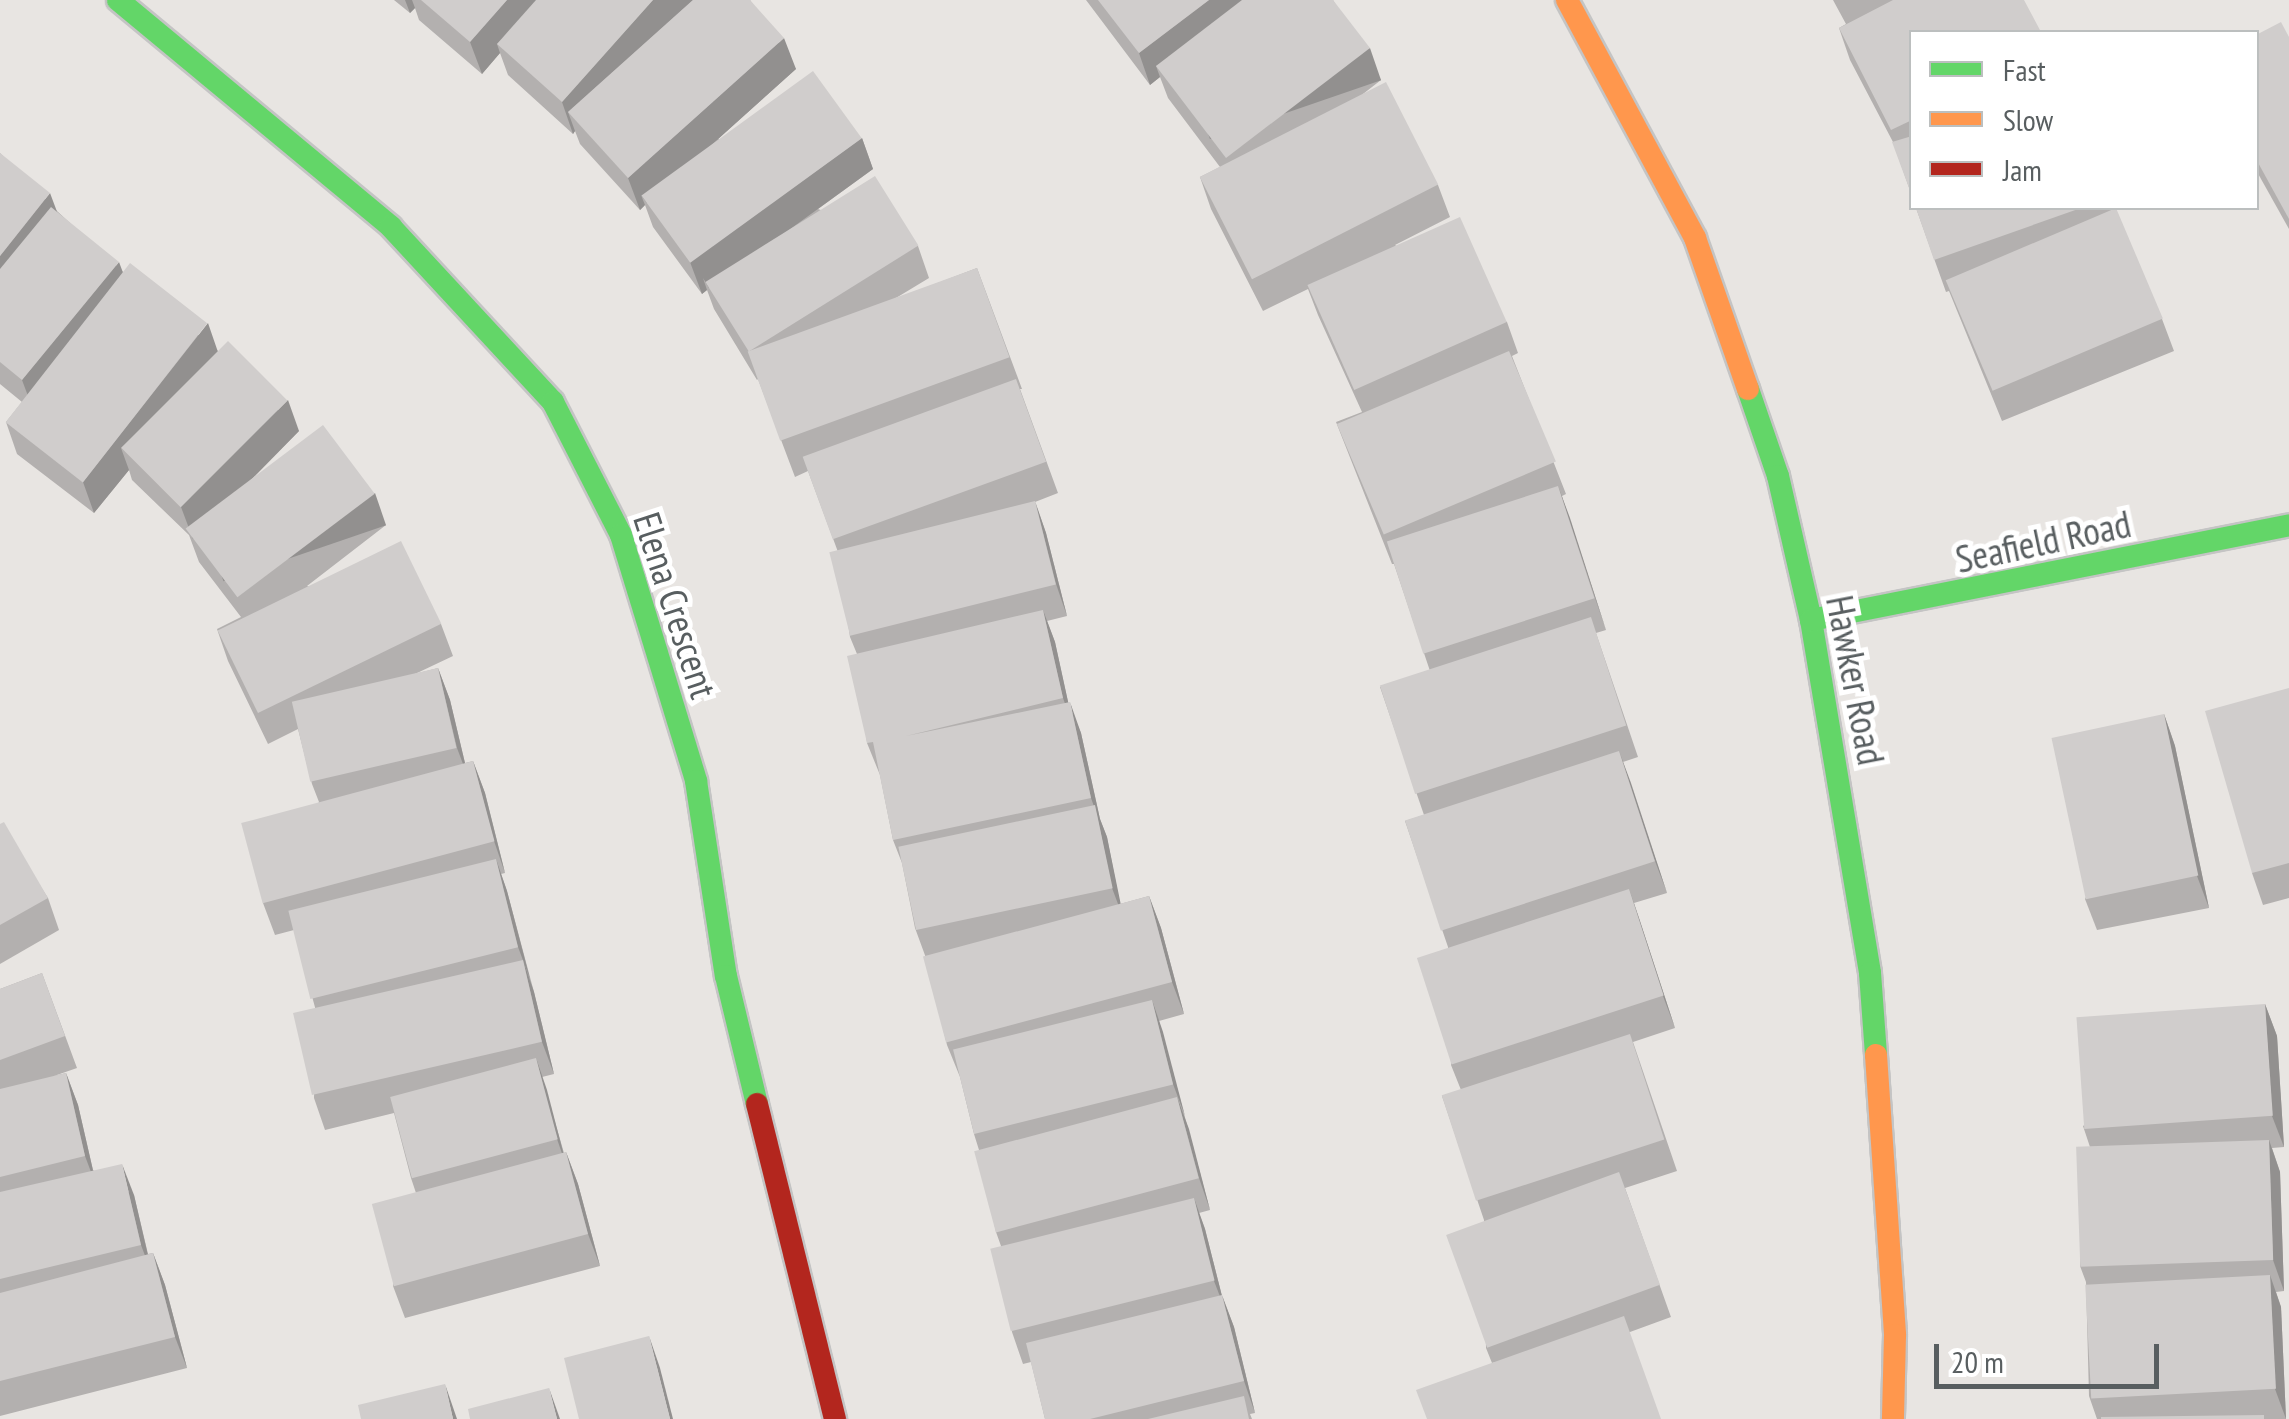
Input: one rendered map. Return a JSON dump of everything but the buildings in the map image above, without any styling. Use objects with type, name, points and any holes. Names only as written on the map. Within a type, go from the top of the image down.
[{"type":"street","name":"Elena Crescent","points":[[118,0],[391,227],[553,402],[621,535],[696,782],[726,976],[835,1419]]},
{"type":"street","name":"Hawker Road","points":[[1567,0],[1626,119],[1695,238],[1778,476],[1811,620],[1870,973],[1895,1335],[1893,1419]]},
{"type":"street","name":"Seafield Road","points":[[1811,620],[1927,602],[2289,525]]},
{"type":"traffic: fast","points":[[118,0],[391,227],[553,402],[621,535],[696,781],[726,976],[757,1104]]},
{"type":"traffic: fast","points":[[1748,389],[1778,476],[1811,620],[1870,973],[1876,1055]]},
{"type":"traffic: fast","points":[[1811,620],[2289,525]]},
{"type":"traffic: slow","points":[[1567,0],[1695,238],[1748,389]]},
{"type":"traffic: slow","points":[[1876,1055],[1895,1335],[1893,1419]]},
{"type":"traffic: jam","points":[[757,1104],[835,1419]]}]
